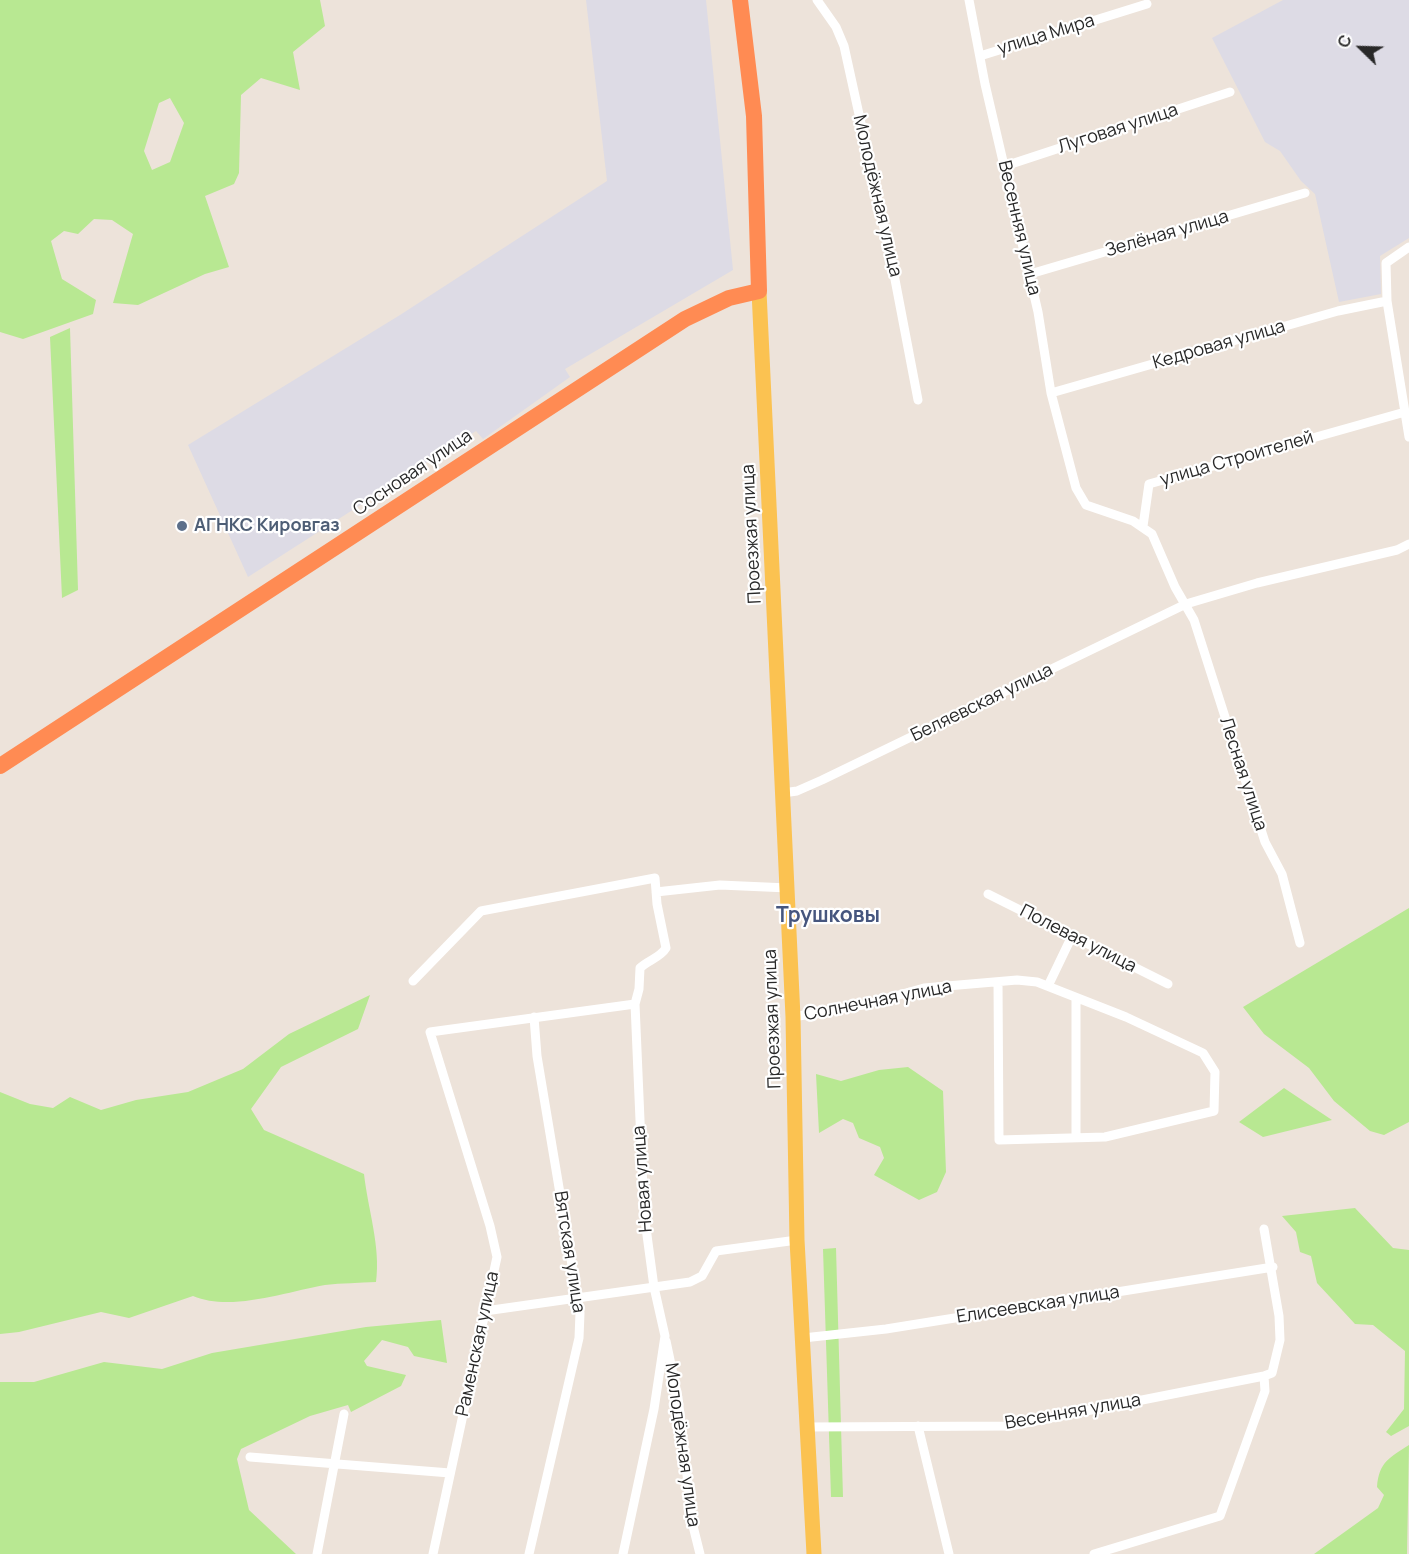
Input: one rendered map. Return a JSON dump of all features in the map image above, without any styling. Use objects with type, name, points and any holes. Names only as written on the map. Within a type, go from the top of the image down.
[{"type":"highway","points":[[740,0],[754,116],[759,291]]},
{"type":"highway","name":"Сосновая улица","points":[[3,764],[685,319],[726,299],[759,291]]},
{"type":"main road","name":"Проезжая улица","points":[[759,291],[794,1017],[797,1240],[814,1554]]},
{"type":"street","name":"Молодёжная улица","points":[[817,0],[836,27],[844,46],[894,269],[918,400]]},
{"type":"street","name":"Весенняя улица","points":[[969,0],[1030,274],[1051,393],[1077,488],[1086,505],[1143,526]]},
{"type":"street","name":"улица Мира","points":[[980,56],[1147,4]]},
{"type":"street","name":"Луговая улица","points":[[1005,166],[1230,92]]},
{"type":"street","name":"Зелёная улица","points":[[1030,274],[1305,193]]},
{"type":"street","points":[[1409,248],[1386,262],[1387,301],[1409,437]]},
{"type":"street","name":"Кедровая улица","points":[[1051,393],[1338,311],[1387,301]]},
{"type":"street","name":"улица Строителей","points":[[1143,526],[1149,484],[1405,412]]},
{"type":"street","name":"Лесная улица","points":[[1143,526],[1157,542],[1183,606],[1194,620],[1265,843],[1281,874],[1299,943]]},
{"type":"street","name":"Беляевская улица","points":[[783,793],[797,791],[843,770],[1183,606],[1257,583],[1397,550],[1409,544]]},
{"type":"street","points":[[412,981],[481,911],[656,878],[656,892],[720,885],[788,888]]},
{"type":"street","name":"Новая улица","points":[[623,1554],[654,1409],[665,1336],[654,1287],[644,1213],[635,1004],[639,989],[640,968],[646,962],[663,954],[666,948],[656,892]]},
{"type":"street","name":"Полевая улица","points":[[988,894],[1168,984]]},
{"type":"street","points":[[1048,986],[1072,936]]},
{"type":"street","name":"Солнечная улица","points":[[794,1017],[862,1005],[924,988],[998,982],[1037,982],[1203,1053],[1215,1072],[1214,1111],[1105,1137],[1076,1136],[999,1140],[998,982]]},
{"type":"street","points":[[1076,998],[1076,1136]]},
{"type":"street","points":[[534,1017],[635,1004]]},
{"type":"street","name":"Раменская улица","points":[[433,1554],[497,1257],[490,1226],[430,1032],[534,1017]]},
{"type":"street","name":"Вятская улица","points":[[529,1554],[579,1338],[578,1296],[537,1056],[534,1017]]},
{"type":"street","points":[[1094,1554],[1220,1516],[1265,1391],[1264,1376],[1272,1373],[1280,1340],[1273,1267],[1264,1229]]},
{"type":"street","points":[[485,1311],[698,1280],[716,1251],[797,1240]]},
{"type":"street","name":"Елисеевская улица","points":[[803,1338],[886,1329],[1273,1267]]},
{"type":"street","name":"Молодёжная улица","points":[[665,1336],[678,1398],[693,1526],[700,1554]]},
{"type":"street","name":"Весенняя улица","points":[[807,1427],[1010,1426],[1264,1376]]},
{"type":"street","points":[[317,1554],[344,1414]]},
{"type":"street","points":[[918,1426],[950,1554]]},
{"type":"street","points":[[250,1457],[450,1473]]},
{"type":"shaded area","points":[[586,0],[706,0],[733,270],[565,369],[570,377],[483,439],[476,431],[248,577],[188,445],[400,315],[607,181]]},
{"type":"shaded area","points":[[1283,0],[1409,0],[1409,238],[1380,256],[1381,294],[1339,302],[1315,194],[1301,181],[1280,151],[1265,142],[1212,38]]},
{"type":"green space","points":[[0,0],[320,0],[325,26],[293,52],[300,90],[261,78],[241,95],[239,173],[234,184],[205,196],[229,267],[205,274],[138,305],[113,303],[133,234],[112,220],[94,219],[78,234],[64,231],[51,241],[62,279],[96,300],[93,314],[23,339],[0,332]],"holes":[[[170,98],[184,123],[170,162],[152,170],[144,151],[159,103]]]},
{"type":"green space","points":[[70,328],[78,590],[62,598],[50,337]]},
{"type":"green space","points":[[1409,908],[1409,1122],[1384,1135],[1370,1131],[1334,1101],[1309,1068],[1264,1034],[1243,1007]]},
{"type":"green space","points":[[370,995],[358,1029],[281,1067],[251,1109],[264,1130],[364,1174],[377,1255],[376,1282],[325,1285],[241,1301],[224,1302],[193,1296],[129,1318],[101,1312],[19,1332],[0,1334],[0,1092],[30,1104],[53,1108],[70,1097],[101,1110],[136,1100],[188,1092],[243,1069],[289,1034]]},
{"type":"green space","points":[[908,1067],[943,1091],[946,1172],[937,1192],[919,1200],[874,1175],[884,1158],[880,1147],[859,1138],[853,1123],[843,1119],[819,1133],[816,1074],[841,1081],[879,1070]]},
{"type":"green space","points":[[1284,1088],[1332,1120],[1263,1137],[1239,1122]]},
{"type":"green space","points":[[1355,1208],[1393,1248],[1409,1250],[1409,1426],[1391,1436],[1386,1432],[1404,1409],[1405,1351],[1373,1325],[1355,1324],[1317,1283],[1311,1256],[1300,1252],[1296,1232],[1282,1216]]},
{"type":"green space","points":[[836,1248],[843,1497],[831,1497],[823,1249]]},
{"type":"green space","points":[[441,1320],[447,1363],[414,1356],[408,1347],[382,1340],[364,1361],[367,1366],[406,1375],[401,1386],[351,1412],[348,1405],[310,1416],[241,1449],[237,1459],[249,1510],[296,1554],[0,1554],[0,1382],[34,1382],[104,1362],[162,1369],[212,1353],[366,1327]]},
{"type":"green space","points":[[1409,1445],[1407,1554],[1314,1554],[1378,1508],[1384,1495],[1377,1487],[1380,1472],[1391,1457]]},
{"type":"place","name":"АГНКС Кировгаз","points":[[182,526]]},
{"type":"district","name":"Трушковы","points":[[828,916]]}]
